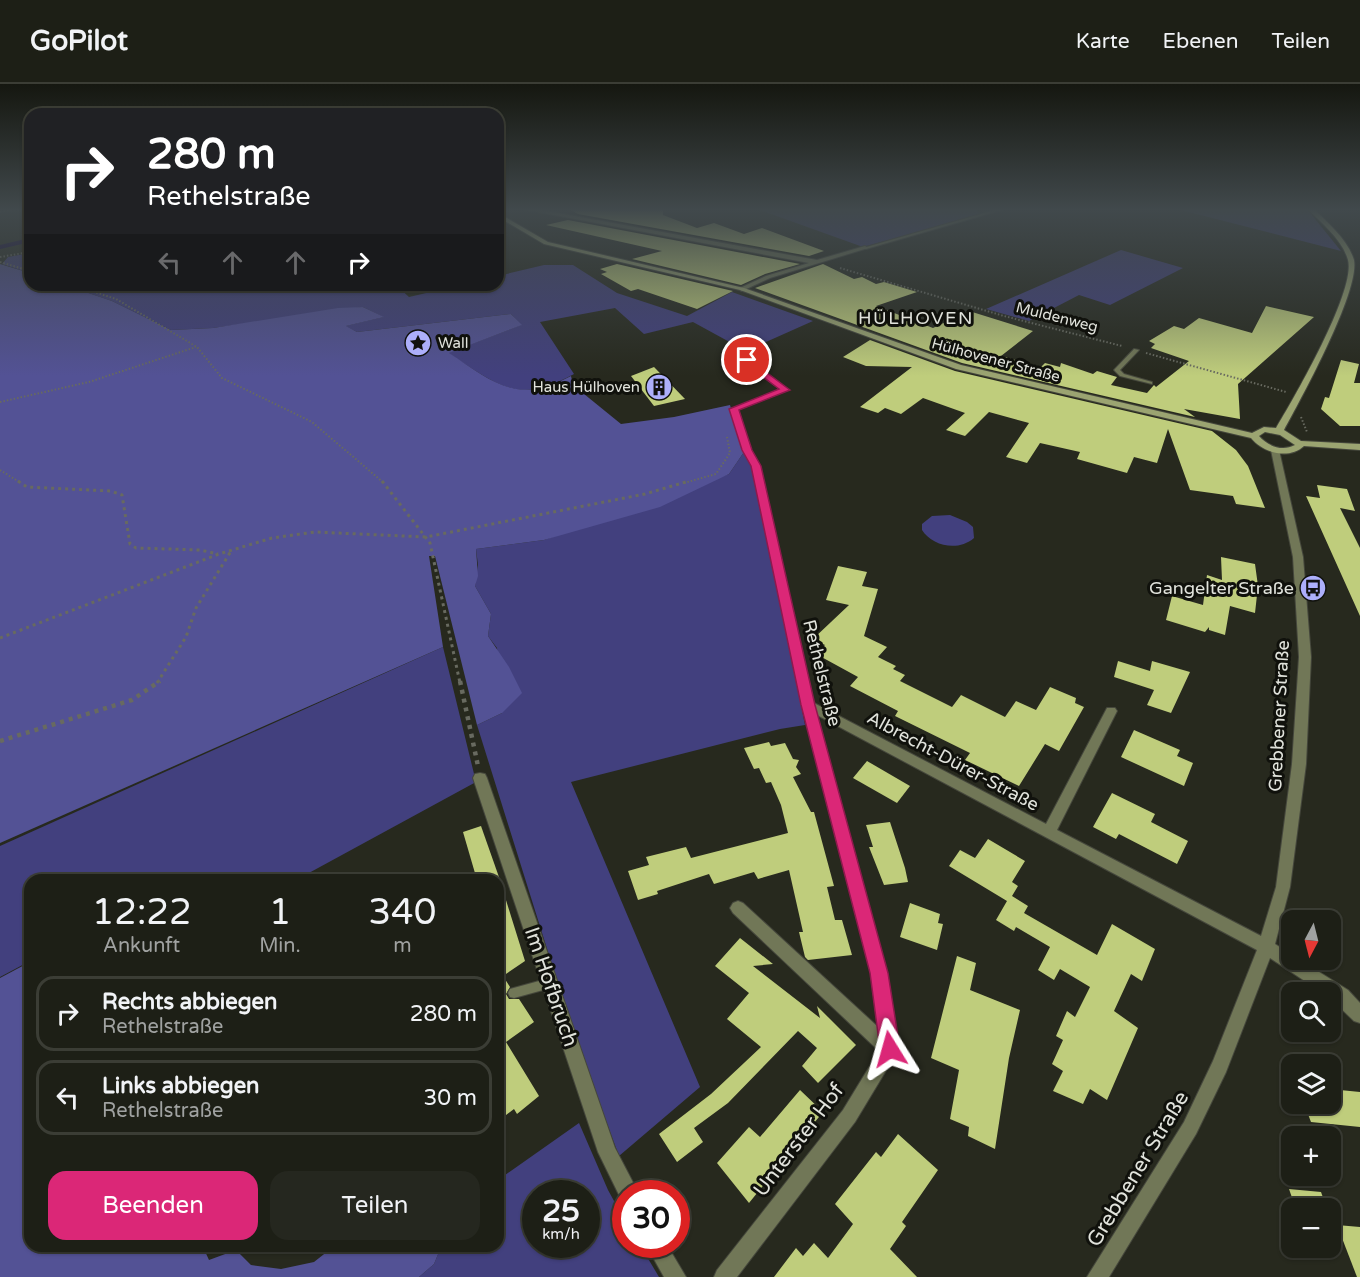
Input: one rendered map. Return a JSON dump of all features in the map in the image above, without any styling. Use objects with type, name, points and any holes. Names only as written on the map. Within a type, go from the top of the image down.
[{"type":"main road","name":"Hülhovener Straße","points":[[638,265],[742,290],[959,367],[1254,436]]},
{"type":"main road","points":[[1279,432],[1300,396],[1348,288],[1351,265]]},
{"type":"main road","points":[[1299,443],[1300,446],[1294,450],[1275,450],[1260,444],[1254,436],[1261,430],[1292,436],[1299,443],[1360,447]]},
{"type":"street","points":[[742,290],[768,278],[808,265]]},
{"type":"street","name":"Grebbener Straße","points":[[1097,1277],[1190,1128],[1220,1066],[1266,947],[1282,887],[1299,764],[1305,657],[1298,557],[1275,450]]},
{"type":"street","name":"Albrecht-Dürer-Straße","points":[[808,705],[1266,947]]},
{"type":"street","name":"Rethelstraße","points":[[808,705],[879,973],[890,1049]]},
{"type":"street","name":"Albrecht-Dürer-Straße","points":[[1049,832],[1111,711]]},
{"type":"street","name":"Im Hofbruch","points":[[480,778],[607,1152],[622,1180]]},
{"type":"street","points":[[738,908],[890,1049]]},
{"type":"street","points":[[1266,947],[1342,996],[1360,1015]]},
{"type":"street","name":"Unterster Hof","points":[[724,1277],[849,1116],[890,1049]]},
{"type":"street","points":[[664,1258],[676,1277]]},
{"type":"lane","points":[[1136,350],[1117,370],[1122,375],[1150,383]]},
{"type":"lane","points":[[734,409],[785,390],[747,360]]},
{"type":"lane","name":"Rethelstraße","points":[[734,409],[747,450],[756,466],[808,705]]},
{"type":"lane","points":[[514,993],[550,983]]},
{"type":"path","points":[[9,265],[24,269]]},
{"type":"path","name":"Muldenweg","points":[[826,265],[1004,316],[1300,396]]},
{"type":"path","points":[[91,291],[116,299],[197,347],[222,378],[312,422],[383,482],[430,543],[480,778]]},
{"type":"path","points":[[0,402],[89,382],[197,347]]},
{"type":"path","points":[[0,638],[219,554],[272,538],[315,532],[426,537],[645,494],[716,474],[730,453],[724,424],[734,409]]},
{"type":"path","points":[[0,470],[27,487],[111,491],[122,495],[130,544],[136,548],[200,550],[219,554]]},
{"type":"path","points":[[0,741],[132,700],[160,681],[186,637],[196,608],[231,550]]},
{"type":"shaded area","points":[[0,265],[24,271],[24,291],[83,291],[112,301],[171,330],[213,328],[338,308],[363,307],[384,317],[346,326],[357,332],[511,314],[522,325],[449,353],[493,381],[507,387],[535,389],[552,385],[571,376],[573,385],[621,424],[674,417],[730,405],[744,452],[729,474],[660,507],[544,540],[476,549],[478,576],[475,586],[491,614],[488,636],[509,667],[522,693],[502,713],[477,725],[435,556],[429,556],[443,647],[0,843]]},
{"type":"shaded area","points":[[4,265],[24,265],[24,271]]},
{"type":"shaded area","points":[[544,265],[573,265],[617,293],[687,316],[732,292],[813,321],[746,351],[693,322],[644,334],[615,308],[540,322],[574,374],[554,384],[522,390],[494,382],[448,353],[521,325],[511,314],[357,332],[345,326],[383,317],[363,307],[213,328],[171,330],[112,301],[83,291],[402,291],[409,297],[435,291],[504,291],[504,275]]},
{"type":"shaded area","points":[[1087,265],[1172,265],[1183,268],[1110,305],[1079,295],[1029,321],[986,309]]},
{"type":"shaded area","points":[[744,452],[753,465],[805,725],[780,729],[571,782],[700,1087],[619,1156],[574,1035],[477,725],[502,713],[497,648],[488,636],[491,614],[475,586],[478,565],[476,549],[544,540],[729,474]]},
{"type":"shaded area","points":[[950,515],[973,527],[974,538],[961,545],[953,546],[939,543],[926,536],[922,530],[922,524],[932,516]]},
{"type":"shaded area","points":[[443,647],[476,782],[307,874],[24,874],[24,964],[0,977],[0,846]]},
{"type":"shaded area","points":[[24,965],[24,1252],[205,1252],[209,1260],[231,1252],[238,1252],[251,1265],[281,1269],[314,1262],[327,1252],[439,1252],[434,1264],[419,1277],[0,1277],[0,978]]},
{"type":"shaded area","points":[[579,1123],[612,1197],[612,1258],[648,1258],[659,1277],[419,1277],[434,1264],[439,1252],[504,1252],[504,1176]]},
{"type":"building","points":[[620,265],[733,291],[697,309],[638,289],[631,291],[601,274],[607,272],[600,269]]},
{"type":"building","points":[[656,265],[798,265],[765,274],[741,285]]},
{"type":"building","points":[[824,265],[854,279],[862,277],[876,284],[884,282],[917,292],[876,306],[933,328],[969,311],[1033,331],[1001,356],[1041,367],[1045,363],[1060,367],[1061,363],[1093,374],[1097,371],[1117,377],[1111,385],[1147,393],[1154,385],[1156,387],[1189,361],[1151,348],[1155,344],[1149,341],[1174,326],[1184,329],[1199,318],[1252,333],[1266,306],[1314,317],[1238,384],[1240,419],[1184,409],[1195,417],[962,363],[755,288]]},
{"type":"building","points":[[870,340],[955,371],[1212,431],[1236,450],[1248,466],[1265,508],[1236,504],[1233,496],[1190,490],[1168,429],[1157,463],[1134,457],[1127,473],[1077,459],[1080,452],[1040,443],[1027,463],[1006,457],[1029,423],[989,412],[965,436],[946,430],[965,413],[923,398],[901,414],[885,408],[878,413],[860,407],[912,367],[866,366],[843,357]]},
{"type":"building","points":[[1341,360],[1359,364],[1354,383],[1360,383],[1360,426],[1340,426],[1321,409],[1325,397],[1329,398]]},
{"type":"building","name":"Haus Hülhoven","points":[[654,367],[685,399],[654,406],[631,376]]},
{"type":"building","points":[[1317,485],[1347,489],[1355,511],[1340,508],[1360,548],[1360,616],[1306,496],[1320,498]]},
{"type":"building","points":[[1221,557],[1255,564],[1258,586],[1255,613],[1230,606],[1225,635],[1209,630],[1209,627],[1205,632],[1166,620],[1172,596],[1203,605],[1207,575],[1222,580]]},
{"type":"building","points":[[838,566],[867,572],[862,586],[878,589],[864,636],[887,647],[878,657],[896,666],[893,669],[905,675],[900,681],[952,707],[961,695],[1005,717],[1016,701],[1036,710],[1050,687],[1076,698],[1075,703],[1084,707],[1059,751],[1045,744],[1019,786],[965,760],[970,753],[895,716],[898,711],[850,686],[858,677],[816,654],[825,645],[813,639],[849,605],[826,600]]},
{"type":"building","points":[[1118,661],[1150,671],[1152,661],[1190,672],[1171,713],[1147,705],[1154,690],[1114,677]]},
{"type":"building","points":[[1134,730],[1180,750],[1177,756],[1193,763],[1184,786],[1121,757]]},
{"type":"building","points":[[769,742],[771,746],[785,743],[793,759],[799,760],[796,767],[801,774],[793,777],[811,812],[814,812],[834,886],[827,887],[835,920],[842,920],[852,955],[808,960],[805,957],[799,932],[803,932],[789,870],[758,879],[754,872],[714,884],[709,874],[657,891],[658,894],[638,900],[628,871],[649,865],[646,857],[686,847],[691,858],[788,833],[781,805],[771,782],[766,783],[759,768],[754,769],[744,748]]},
{"type":"building","points":[[867,761],[910,786],[897,803],[853,778]]},
{"type":"building","points":[[1112,793],[1155,814],[1151,822],[1188,841],[1177,864],[1119,834],[1116,839],[1093,827]]},
{"type":"building","points":[[890,822],[908,882],[884,885],[869,847],[873,847],[866,825]]},
{"type":"building","points":[[481,826],[498,874],[475,874],[463,832]]},
{"type":"building","points":[[988,839],[1025,861],[1012,882],[1018,886],[1012,896],[1028,906],[1024,913],[1097,955],[1112,924],[1155,949],[1142,981],[1131,974],[1114,1011],[1138,1028],[1107,1100],[1090,1089],[1083,1104],[1053,1091],[1063,1071],[1052,1064],[1063,1040],[1056,1036],[1067,1011],[1075,1017],[1090,987],[1060,969],[1054,980],[1038,970],[1050,947],[1016,927],[1014,931],[996,920],[1007,901],[949,866],[960,850],[975,858]]},
{"type":"building","points":[[504,894],[525,961],[504,975]]},
{"type":"building","points":[[910,903],[940,914],[938,923],[943,924],[937,950],[900,937]]},
{"type":"building","points":[[740,938],[773,964],[753,966],[820,1018],[817,1006],[856,1045],[818,1083],[802,1066],[817,1048],[798,1031],[728,1103],[694,1128],[703,1142],[677,1162],[659,1134],[711,1094],[761,1047],[727,1019],[749,993],[715,966]]},
{"type":"building","points":[[957,956],[976,963],[970,990],[1020,1010],[1009,1058],[995,1149],[968,1136],[969,1127],[950,1119],[959,1070],[931,1058]]},
{"type":"building","points":[[504,978],[510,987],[506,994],[509,999],[519,999],[534,1022],[506,1042],[539,1096],[517,1114],[514,1109],[504,1116]]},
{"type":"building","points":[[800,1090],[823,1112],[749,1203],[717,1163],[749,1127],[760,1137]]},
{"type":"building","points":[[1341,1090],[1360,1092],[1360,1127],[1311,1122],[1308,1114],[1341,1114]]},
{"type":"building","points":[[898,1134],[938,1170],[902,1222],[906,1226],[890,1249],[917,1277],[774,1277],[796,1248],[803,1256],[814,1243],[828,1258],[853,1224],[835,1204],[876,1152],[881,1157]]},
{"type":"building","points":[[1289,1189],[1321,1192],[1323,1198],[1292,1198]]},
{"type":"building","points":[[1341,1225],[1360,1227],[1360,1277],[1357,1277],[1341,1235]]},
{"type":"place","name":"Wall","points":[[418,343]]},
{"type":"place","name":"Haus Hülhoven","points":[[659,387]]},
{"type":"place","name":"Gangelter Straße","points":[[1313,588]]},
{"type":"district","name":"HÜLHOVEN","points":[[916,318]]},
{"type":"route","points":[[747,360],[785,390],[734,409],[747,450],[756,466],[808,705],[816,728],[879,973],[890,1049]]}]
